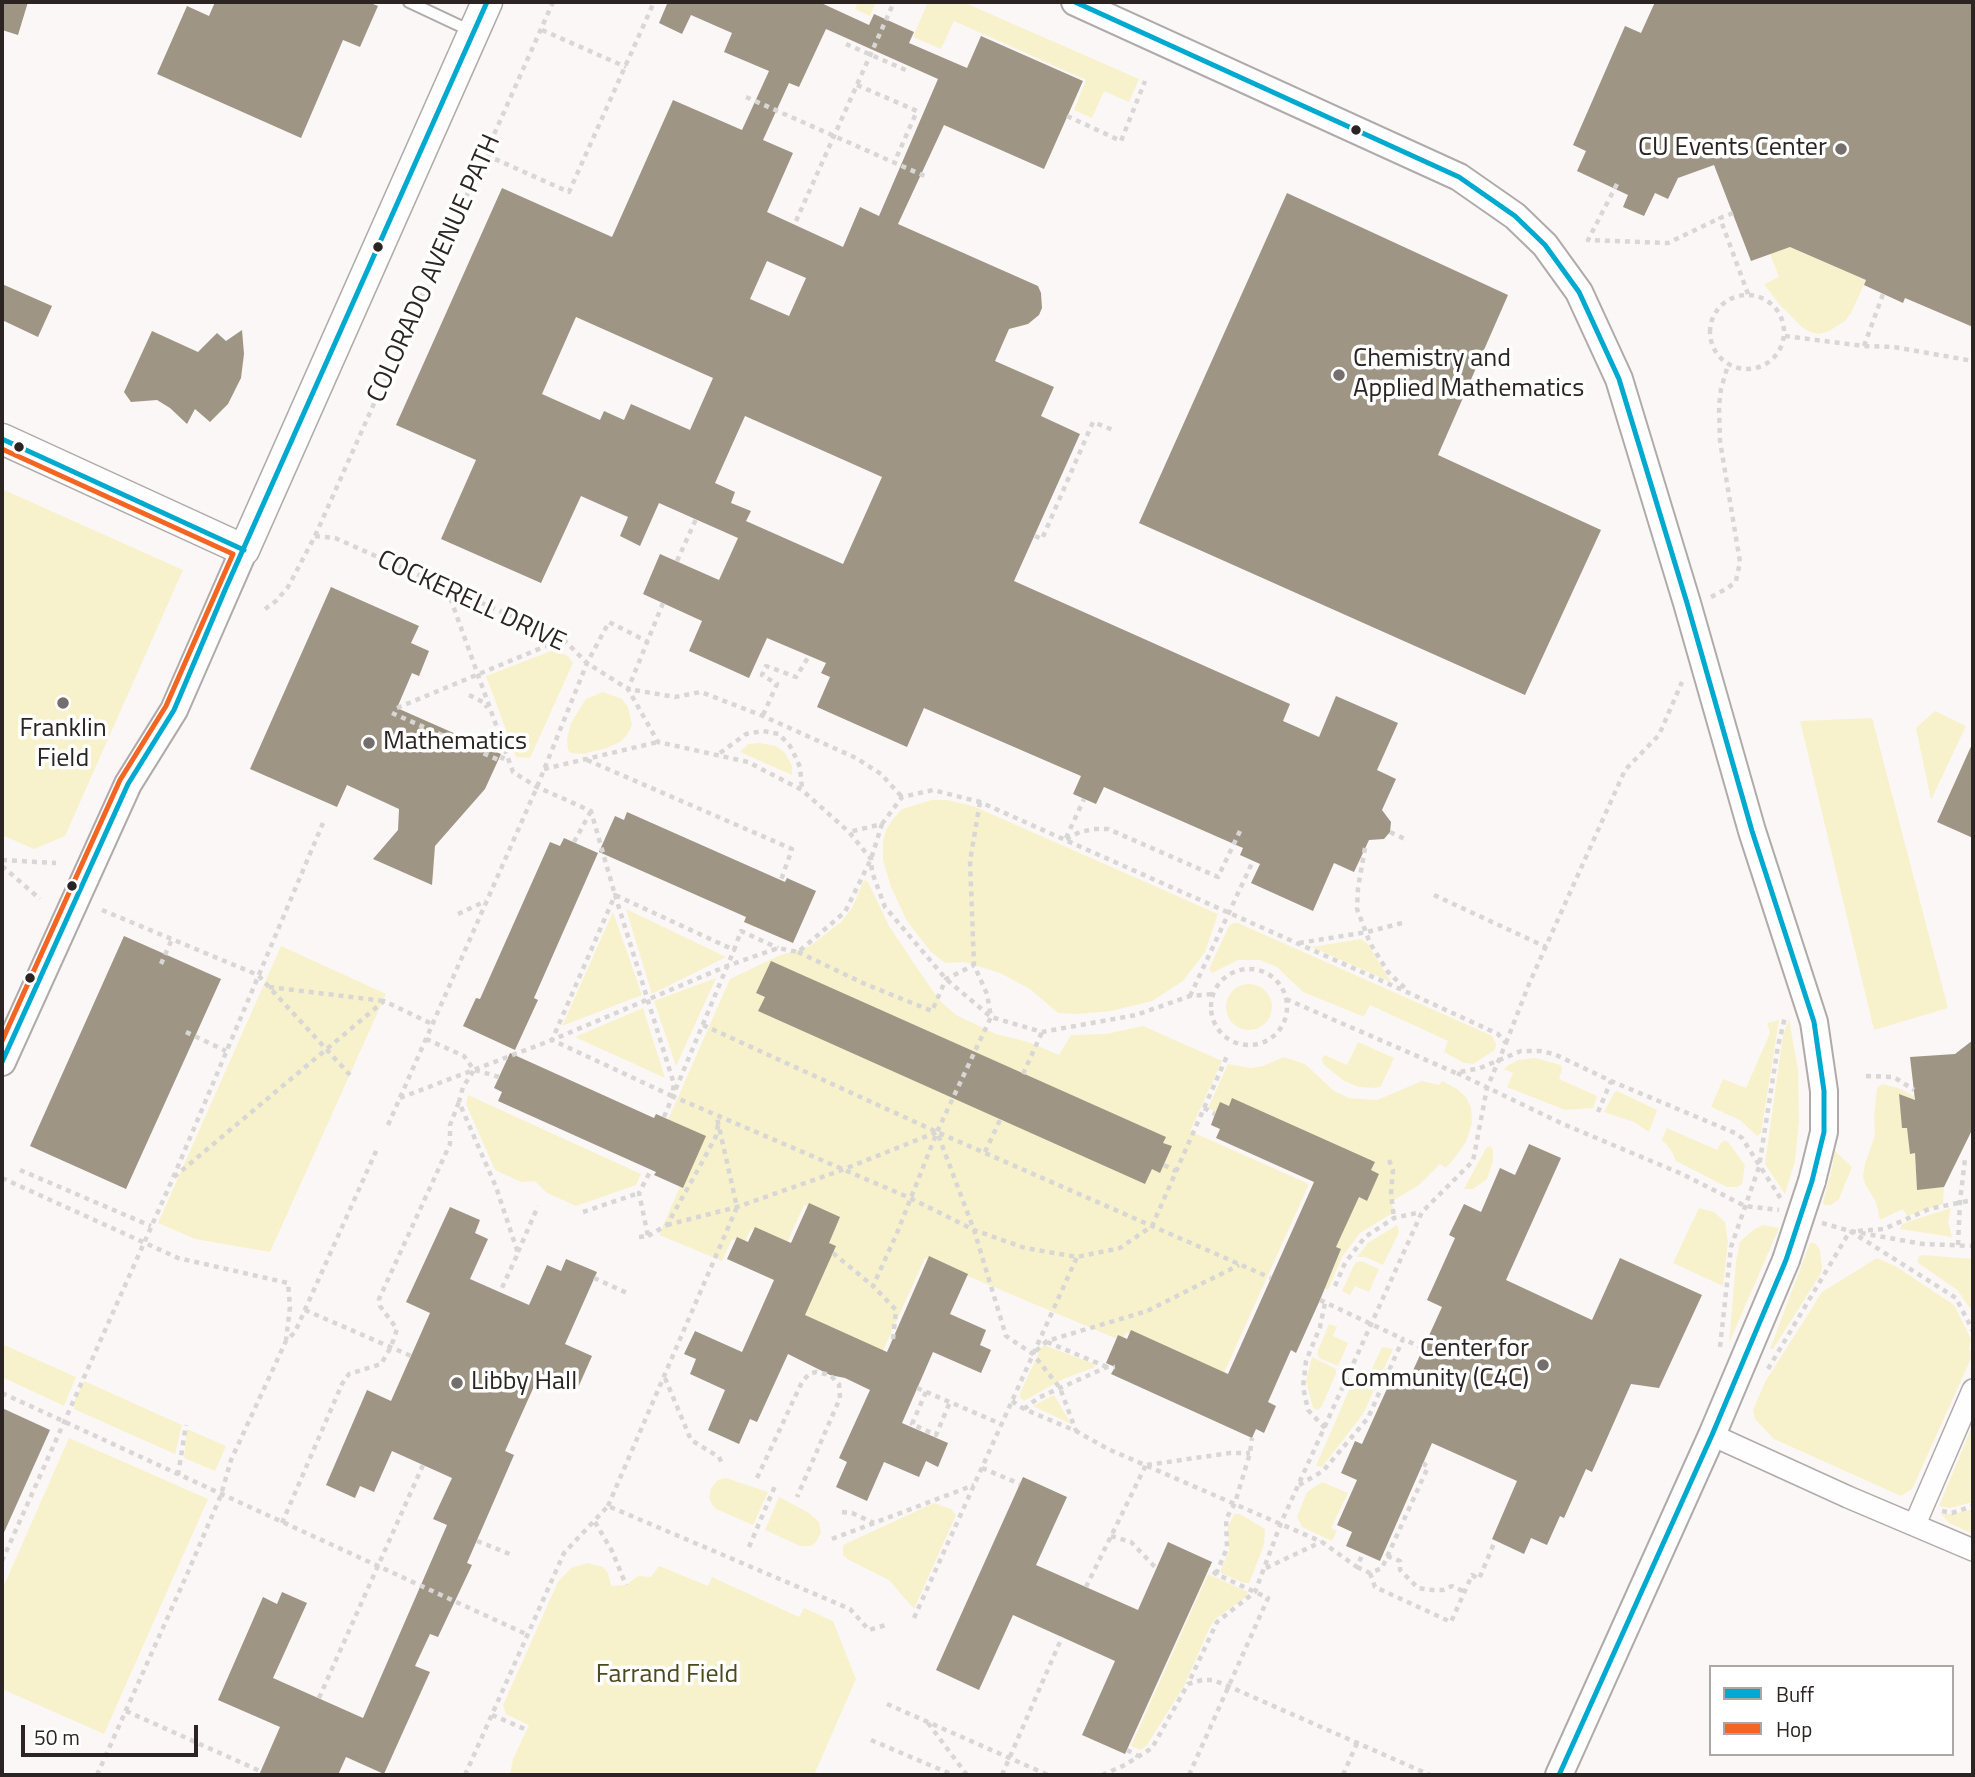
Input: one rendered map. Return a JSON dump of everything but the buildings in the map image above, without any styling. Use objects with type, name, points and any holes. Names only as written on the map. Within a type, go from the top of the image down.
[{"type":"main road","points":[[2,439],[244,550],[487,2]]},
{"type":"street","points":[[1075,2],[1459,177],[1515,216],[1545,245],[1578,292],[1619,379],[1688,603],[1752,831],[1814,1022],[1824,1091],[1824,1132],[1812,1181],[1786,1260],[1712,1435],[1559,1775]]},
{"type":"street","points":[[2,1062],[128,784],[174,710],[244,550]]},
{"type":"street","points":[[1918,1515],[1973,1390]]},
{"type":"street","points":[[1712,1435],[1849,1497],[1918,1515],[1973,1550]]},
{"type":"lane","points":[[409,2],[473,33]]},
{"type":"path","name":"COLORADO AVENUE PATH","points":[[265,609],[288,587],[315,536],[554,2]]},
{"type":"path","points":[[486,155],[569,192],[654,2]]},
{"type":"path","points":[[796,221],[894,2]]},
{"type":"path","points":[[542,30],[626,67]]},
{"type":"path","points":[[846,44],[908,71]]},
{"type":"path","points":[[1067,116],[1121,141],[1145,81]]},
{"type":"path","points":[[857,85],[917,111],[894,163]]},
{"type":"path","points":[[746,97],[929,178]]},
{"type":"path","points":[[1617,184],[1588,240],[1668,243],[1733,214]]},
{"type":"path","points":[[1720,218],[1748,294]]},
{"type":"path","points":[[1748,294],[1771,303],[1779,312],[1785,336],[1774,358],[1764,366],[1752,370],[1740,369],[1728,365],[1712,347],[1710,322],[1724,302],[1735,296],[1748,294]]},
{"type":"path","points":[[1864,346],[1883,294]]},
{"type":"path","points":[[1785,336],[1894,347],[1973,361]]},
{"type":"path","points":[[1711,597],[1736,581],[1740,562],[1720,441],[1719,406],[1728,365]]},
{"type":"path","points":[[1034,536],[1042,539],[1093,422],[1113,430]]},
{"type":"path","points":[[677,561],[696,519]]},
{"type":"path","name":"COCKERELL DRIVE","points":[[315,536],[335,538],[563,639],[587,663],[628,689],[658,742]]},
{"type":"path","points":[[447,589],[513,772],[537,787],[591,811]]},
{"type":"path","points":[[663,603],[628,689],[675,697],[701,692],[763,716],[856,758],[881,774],[902,797]]},
{"type":"path","points":[[388,1125],[537,787],[587,663],[609,622],[648,642]]},
{"type":"path","points":[[397,708],[563,639]]},
{"type":"path","points":[[763,716],[777,684],[762,676],[766,666],[796,677],[810,656]]},
{"type":"path","points":[[1102,1775],[1125,1765],[1152,1748],[1188,1684],[1217,1622],[1255,1592],[1298,1485],[1422,1212],[1473,1161],[1487,1088],[1546,947],[1625,770],[1659,736],[1682,682]]},
{"type":"path","points":[[392,713],[501,761],[506,750],[485,703],[469,695]]},
{"type":"path","points":[[779,734],[783,724]]},
{"type":"path","points":[[719,754],[746,734],[763,731],[779,734],[790,746],[800,767],[802,790]]},
{"type":"path","points":[[544,769],[658,742],[748,762],[802,790],[849,832],[871,859],[872,872],[885,906],[946,979],[991,1017],[1042,1031],[1136,1015],[1190,996],[1213,994]]},
{"type":"path","points":[[587,760],[792,849],[780,880]]},
{"type":"path","points":[[798,952],[845,912],[871,859],[882,824],[902,797],[933,790],[980,802],[1065,839],[1498,1034],[1506,1044]]},
{"type":"path","points":[[1065,839],[1084,799]]},
{"type":"path","points":[[873,1286],[937,1132],[991,1017],[987,994],[974,965],[970,861],[980,802]]},
{"type":"path","points":[[574,842],[591,811]]},
{"type":"path","points":[[591,811],[674,1084],[672,1096]]},
{"type":"path","points":[[2,1560],[173,1178],[323,822]]},
{"type":"path","points":[[849,832],[882,824]]},
{"type":"path","points":[[1065,839],[1080,832],[1108,829],[1218,877],[1240,831]]},
{"type":"path","points":[[1390,832],[1407,840]]},
{"type":"path","points":[[1365,848],[1357,909],[1370,943],[1388,972],[1409,993]]},
{"type":"path","points":[[2,860],[56,863]]},
{"type":"path","points":[[1190,996],[1253,861]]},
{"type":"path","points":[[2,866],[40,899]]},
{"type":"path","points":[[615,895],[733,950]]},
{"type":"path","points":[[552,1040],[615,895]]},
{"type":"path","points":[[1434,895],[1546,947]]},
{"type":"path","points":[[458,914],[486,901]]},
{"type":"path","points":[[102,910],[258,975],[350,1075]]},
{"type":"path","points":[[1298,943],[1367,932],[1406,922]]},
{"type":"path","points":[[664,1117],[741,931],[778,948],[798,952],[864,984],[932,1011],[946,979],[974,965]]},
{"type":"path","points":[[161,964],[172,939]]},
{"type":"path","points":[[400,1098],[552,1040],[649,998],[778,948]]},
{"type":"path","points":[[1251,969],[1263,972],[1273,978],[1286,999],[1283,1023],[1276,1034],[1253,1045],[1228,1039],[1213,1019],[1213,994],[1219,983],[1228,975],[1239,971],[1251,969]]},
{"type":"path","points":[[268,987],[384,1001],[432,1024]]},
{"type":"path","points":[[1286,999],[1457,1073],[1563,1125],[1682,1174],[1745,1206],[1790,1211]]},
{"type":"path","points":[[173,1178],[384,1001]]},
{"type":"path","points":[[1717,1355],[1722,1343],[1731,1247],[1759,1167],[1778,1046],[1786,1016]]},
{"type":"path","points":[[703,1025],[1270,1279]]},
{"type":"path","points":[[1023,1074],[1042,1031]]},
{"type":"path","points":[[186,1032],[226,1051]]},
{"type":"path","points":[[426,1038],[464,1056],[474,1070],[499,1077]]},
{"type":"path","points":[[552,1040],[717,1117],[910,1198],[974,1230],[1025,1248],[1077,1257],[1120,1248],[1152,1226],[1227,1056]]},
{"type":"path","points":[[1457,1073],[1499,1062],[1521,1051],[1554,1054],[1735,1133],[1742,1138],[1782,1200]]},
{"type":"path","points":[[282,1523],[342,1384],[349,1374],[380,1364],[391,1348],[397,1329],[380,1306],[379,1299],[450,1144],[450,1125],[463,1087],[474,1070]]},
{"type":"path","points":[[1866,1076],[1894,1077],[1914,1090]]},
{"type":"path","points":[[1598,1112],[1611,1081]]},
{"type":"path","points":[[459,1102],[496,1187],[518,1253]]},
{"type":"path","points":[[1204,1108],[1215,1114]]},
{"type":"path","points":[[465,1775],[564,1553],[608,1506],[737,1206],[717,1117]]},
{"type":"path","points":[[985,1152],[1000,1120]]},
{"type":"path","points":[[667,1225],[701,1166],[719,1124]]},
{"type":"path","points":[[639,1237],[648,1236],[667,1225],[737,1206],[842,1170],[937,1132]]},
{"type":"path","points":[[937,1132],[974,1230],[1006,1336],[1033,1354],[1059,1388],[1076,1430]]},
{"type":"path","points":[[286,1341],[295,1332],[377,1149]]},
{"type":"path","points":[[1958,1245],[1965,1159]]},
{"type":"path","points":[[1389,1160],[1393,1170],[1391,1194],[1394,1218]]},
{"type":"path","points":[[1164,1165],[1176,1171]]},
{"type":"path","points":[[20,1170],[151,1226]]},
{"type":"path","points":[[648,1236],[639,1193],[651,1170]]},
{"type":"path","points":[[2,1178],[178,1258],[288,1283],[290,1307],[286,1341],[231,1460],[221,1495],[97,1775]]},
{"type":"path","points":[[583,1212],[639,1193]]},
{"type":"path","points":[[1850,1231],[1884,1229],[1929,1209],[1973,1200]]},
{"type":"path","points":[[500,1292],[538,1206]]},
{"type":"path","points":[[1335,1286],[1345,1263],[1365,1237],[1394,1218],[1422,1212]]},
{"type":"path","points":[[1820,1222],[1850,1231],[1923,1244],[1973,1246]]},
{"type":"path","points":[[1850,1231],[1956,1298],[1973,1331]]},
{"type":"path","points":[[1767,1373],[1850,1231]]},
{"type":"path","points":[[833,1253],[873,1286],[896,1310],[893,1339]]},
{"type":"path","points":[[914,1618],[1077,1257]]},
{"type":"path","points":[[1033,1354],[1047,1341],[1147,1311],[1239,1265]]},
{"type":"path","points":[[594,1278],[627,1293]]},
{"type":"path","points":[[1325,1427],[1308,1410],[1303,1387],[1306,1361],[1320,1327],[1322,1302],[1423,1349]]},
{"type":"path","points":[[305,1310],[411,1356]]},
{"type":"path","points":[[1298,1485],[1323,1471],[1367,1418],[1403,1339]]},
{"type":"path","points":[[1047,1341],[1107,1367],[1115,1367]]},
{"type":"path","points":[[1024,1409],[1038,1398],[1107,1367]]},
{"type":"path","points":[[757,1478],[802,1382],[809,1374],[816,1372],[830,1375],[839,1384],[841,1398],[797,1497]]},
{"type":"path","points":[[665,1377],[691,1440],[719,1457],[723,1466]]},
{"type":"path","points":[[917,1388],[1001,1424]]},
{"type":"path","points":[[926,1392],[912,1424],[936,1435],[950,1402]]},
{"type":"path","points":[[2,1393],[528,1635]]},
{"type":"path","points":[[1012,1401],[1024,1409],[1076,1430],[1108,1449],[1322,1542],[1370,1573],[1375,1587],[1451,1622],[1472,1576],[1479,1579],[1495,1541]]},
{"type":"path","points":[[178,1475],[186,1425]]},
{"type":"path","points":[[1216,1574],[1227,1548],[1226,1518],[1235,1503],[1252,1438]]},
{"type":"path","points":[[1146,1465],[1230,1453],[1250,1453]]},
{"type":"path","points":[[1370,1573],[1382,1568],[1428,1468],[1423,1463]]},
{"type":"path","points":[[319,1698],[423,1465]]},
{"type":"path","points":[[1086,1587],[1146,1465]]},
{"type":"path","points":[[982,1468],[1020,1484]]},
{"type":"path","points":[[832,1539],[975,1485]]},
{"type":"path","points":[[749,1547],[775,1486]]},
{"type":"path","points":[[608,1506],[850,1609],[869,1630],[889,1624]]},
{"type":"path","points":[[1918,1515],[1952,1513],[1973,1506]]},
{"type":"path","points":[[842,1512],[852,1513],[875,1523]]},
{"type":"path","points":[[595,1522],[612,1551],[626,1585]]},
{"type":"path","points":[[1111,1536],[1131,1542],[1157,1569]]},
{"type":"path","points":[[477,1541],[512,1555]]},
{"type":"path","points":[[1265,1568],[1322,1542]]},
{"type":"path","points":[[1357,1567],[1363,1553]]},
{"type":"path","points":[[1387,1556],[1400,1561],[1400,1570],[1418,1588],[1443,1590],[1452,1586],[1465,1592]]},
{"type":"path","points":[[1189,1775],[1268,1598],[1216,1574],[1209,1568]]},
{"type":"path","points":[[1002,1775],[1062,1637]]},
{"type":"path","points":[[1188,1684],[1202,1679],[1213,1680],[1430,1775]]},
{"type":"path","points":[[887,1704],[1048,1775]]},
{"type":"path","points":[[126,1711],[260,1771]]},
{"type":"path","points":[[492,1715],[527,1730]]},
{"type":"path","points":[[928,1722],[967,1775]]},
{"type":"path","points":[[871,1740],[953,1775]]},
{"type":"path","points":[[1343,1775],[1357,1743]]},
{"type":"path","points":[[1127,1750],[1138,1756]]},
{"type":"path","points":[[1121,1775],[1125,1765]]},
{"type":"green space","points":[[858,2],[876,2],[870,16],[855,9]]},
{"type":"green space","points":[[928,2],[963,2],[1139,79],[1129,102],[1104,91],[1092,118],[1074,110],[1086,80],[954,21],[941,49],[913,37]]},
{"type":"green space","points":[[1790,247],[1866,280],[1851,313],[1845,321],[1829,331],[1819,334],[1802,327],[1764,284],[1779,277],[1770,254]]},
{"type":"green space","name":"Franklin Field","points":[[2,489],[183,570],[65,836],[34,849],[2,835]]},
{"type":"green space","points":[[554,650],[568,656],[573,663],[530,758],[516,757],[486,676]]},
{"type":"green space","points":[[603,692],[622,699],[628,707],[632,725],[627,735],[607,748],[583,754],[571,753],[567,739],[571,723],[586,699]]},
{"type":"green space","points":[[1935,711],[1966,726],[1931,800],[1916,728]]},
{"type":"green space","points":[[1872,718],[1948,1008],[1874,1030],[1800,721]]},
{"type":"green space","points":[[748,744],[776,746],[785,753],[792,766],[792,775],[740,752]]},
{"type":"green space","points":[[932,800],[947,800],[973,806],[1218,914],[1205,952],[1183,981],[1152,1001],[1111,1011],[1077,1014],[1058,1013],[1030,989],[1000,973],[965,962],[945,963],[931,952],[907,921],[891,887],[883,860],[883,841],[893,819],[902,809]]},
{"type":"green space","points":[[864,880],[868,882],[889,926],[917,968],[940,1001],[956,1015],[996,1034],[1028,1042],[1059,1055],[1071,1035],[1106,1034],[1143,1026],[1222,1061],[1190,1131],[1309,1184],[1223,1375],[1126,1332],[1122,1341],[925,1258],[882,1353],[801,1317],[824,1244],[835,1219],[804,1205],[786,1245],[751,1229],[744,1243],[732,1239],[722,1261],[659,1235],[701,1138],[667,1122],[730,979],[778,956],[810,946],[841,922],[852,908]]},
{"type":"green space","points":[[626,909],[726,957],[652,994]]},
{"type":"green space","points":[[613,912],[642,995],[562,1026]]},
{"type":"green space","points":[[1233,923],[1488,1034],[1496,1044],[1495,1050],[1473,1064],[1464,1063],[1444,1052],[1448,1041],[1370,1005],[1362,1016],[1303,992],[1277,967],[1260,960],[1238,960],[1212,973],[1209,969],[1229,926]]},
{"type":"green space","points":[[1361,939],[1368,944],[1391,982],[1312,947]]},
{"type":"green space","points":[[281,946],[386,994],[270,1252],[195,1239],[158,1223]]},
{"type":"green space","points":[[716,978],[676,1066],[654,1001]]},
{"type":"green space","points":[[1249,984],[1266,990],[1272,1007],[1266,1024],[1249,1030],[1232,1024],[1226,1007],[1232,990]]},
{"type":"green space","points":[[643,1008],[665,1078],[575,1037]]},
{"type":"green space","points":[[1789,1019],[1798,1070],[1799,1121],[1795,1161],[1785,1194],[1765,1164],[1783,1035]]},
{"type":"green space","points":[[1779,1020],[1761,1133],[1757,1136],[1740,1120],[1711,1107],[1723,1079],[1746,1088],[1770,1033],[1767,1023]]},
{"type":"green space","points":[[1358,1042],[1394,1058],[1381,1086],[1359,1087],[1344,1081],[1323,1064],[1322,1058],[1325,1055],[1347,1065]]},
{"type":"green space","points":[[1284,1057],[1305,1064],[1334,1091],[1349,1098],[1377,1100],[1422,1081],[1439,1085],[1442,1081],[1466,1097],[1471,1108],[1472,1123],[1466,1142],[1459,1152],[1446,1168],[1440,1164],[1419,1185],[1391,1202],[1394,1210],[1391,1214],[1360,1233],[1342,1257],[1328,1290],[1324,1288],[1341,1250],[1336,1247],[1359,1197],[1366,1201],[1379,1174],[1371,1170],[1375,1162],[1229,1106],[1216,1112],[1208,1108],[1228,1064],[1251,1068]]},
{"type":"green space","points":[[1535,1058],[1561,1065],[1559,1079],[1597,1096],[1593,1108],[1565,1110],[1507,1087],[1513,1073],[1504,1069],[1518,1060]]},
{"type":"green space","points":[[1882,1084],[1914,1096],[1914,1100],[1899,1094],[1910,1153],[1915,1153],[1917,1189],[1944,1187],[1943,1204],[1907,1216],[1903,1209],[1880,1220],[1876,1202],[1863,1176],[1875,1135],[1877,1088]]},
{"type":"green space","points":[[1617,1091],[1657,1110],[1649,1132],[1634,1122],[1604,1112]]},
{"type":"green space","points":[[468,1095],[641,1174],[636,1185],[576,1206],[547,1193],[535,1181],[521,1182],[495,1170],[466,1104]]},
{"type":"green space","points":[[1667,1128],[1717,1150],[1725,1140],[1745,1165],[1742,1184],[1727,1187],[1676,1161],[1662,1140]]},
{"type":"green space","points":[[1490,1146],[1493,1150],[1493,1161],[1487,1179],[1473,1189],[1464,1189],[1486,1148]]},
{"type":"green space","points":[[1834,1150],[1852,1167],[1839,1199],[1831,1205],[1825,1205],[1823,1203]]},
{"type":"green space","points":[[1699,1208],[1714,1212],[1725,1222],[1728,1242],[1723,1286],[1673,1263]]},
{"type":"green space","points":[[1951,1208],[1948,1222],[1952,1237],[1900,1229],[1902,1224]]},
{"type":"green space","points":[[1397,1225],[1399,1232],[1383,1265],[1365,1257],[1357,1257],[1368,1243]]},
{"type":"green space","points":[[1763,1225],[1779,1228],[1729,1343],[1740,1242]]},
{"type":"green space","points":[[1810,1243],[1815,1243],[1820,1250],[1820,1275],[1773,1349],[1770,1349]]},
{"type":"green space","points":[[1919,1256],[1973,1259],[1973,1312],[1957,1290],[1917,1262]]},
{"type":"green space","points":[[1877,1258],[1897,1267],[1954,1305],[1971,1339],[1969,1349],[1973,1354],[1912,1489],[1901,1496],[1774,1439],[1755,1419],[1753,1410],[1765,1382],[1822,1292]]},
{"type":"green space","points":[[1361,1261],[1379,1269],[1369,1292],[1355,1286],[1350,1295],[1342,1291],[1355,1263]]},
{"type":"green space","points":[[1329,1324],[1337,1327],[1333,1336],[1348,1343],[1338,1366],[1319,1358],[1317,1353]]},
{"type":"green space","points":[[2,1344],[76,1377],[64,1406],[2,1377]]},
{"type":"green space","points":[[1044,1345],[1094,1364],[1095,1367],[1061,1380],[1024,1401],[1020,1393]]},
{"type":"green space","points":[[1382,1347],[1393,1349],[1363,1414],[1322,1467],[1316,1466],[1354,1379],[1368,1377]]},
{"type":"green space","points":[[1312,1357],[1336,1369],[1318,1410],[1313,1408],[1306,1381]]},
{"type":"green space","points":[[84,1381],[182,1425],[175,1454],[74,1409],[75,1399]]},
{"type":"green space","points":[[1054,1395],[1071,1424],[1033,1406]]},
{"type":"green space","points":[[1973,1424],[1973,1502],[1950,1508],[1939,1506]]},
{"type":"green space","points":[[187,1429],[226,1446],[215,1471],[184,1458]]},
{"type":"green space","points":[[69,1438],[208,1499],[104,1734],[2,1689],[2,1590]]},
{"type":"green space","points":[[726,1478],[768,1492],[753,1525],[716,1509],[712,1504],[709,1498],[711,1488],[718,1480]]},
{"type":"green space","points":[[1322,1482],[1348,1493],[1331,1528],[1337,1531],[1332,1541],[1302,1527],[1297,1517],[1307,1492]]},
{"type":"green space","points":[[779,1497],[809,1513],[819,1522],[821,1533],[811,1546],[800,1546],[765,1530]]},
{"type":"green space","points":[[934,1503],[951,1509],[956,1515],[914,1609],[889,1580],[847,1559],[843,1555],[843,1545]]},
{"type":"green space","points":[[1973,1509],[1973,1534],[1949,1523],[1941,1514],[1955,1514]]},
{"type":"green space","points":[[1234,1514],[1240,1514],[1265,1529],[1264,1545],[1249,1583],[1221,1573],[1229,1551],[1228,1527]]},
{"type":"green space","name":"Farrand Field","points":[[587,1563],[603,1567],[608,1573],[611,1586],[626,1585],[638,1576],[651,1577],[659,1566],[708,1586],[712,1577],[799,1617],[804,1608],[833,1621],[856,1679],[814,1775],[510,1775],[513,1759],[529,1725],[506,1714],[503,1705],[558,1582],[571,1568]]},
{"type":"green space","points":[[1208,1574],[1248,1592],[1246,1597],[1215,1619],[1184,1686],[1147,1745],[1141,1750],[1131,1746]]},
{"type":"transit line","name":"Buff","points":[[2,1062],[128,784],[174,710],[487,2]]},
{"type":"transit line","name":"Buff","points":[[1075,2],[1459,177],[1515,216],[1545,245],[1579,292],[1619,379],[1752,831],[1814,1022],[1824,1091],[1824,1132],[1812,1181],[1786,1260],[1712,1435],[1559,1775]]},
{"type":"transit line","name":"Buff","points":[[2,439],[244,550]]},
{"type":"transit line","name":"Hop","points":[[2,449],[233,554],[166,706],[120,780],[2,1041]]},
{"type":"place","name":"CU Events Center","points":[[1841,149]]},
{"type":"place","name":"Chemistry and Applied Mathematics","points":[[1339,375]]},
{"type":"place","name":"Franklin Field","points":[[63,703]]},
{"type":"place","name":"Mathematics","points":[[369,743]]},
{"type":"place","name":"Center for Community (C4C)","points":[[1543,1365]]},
{"type":"place","name":"Libby Hall","points":[[457,1383]]}]
